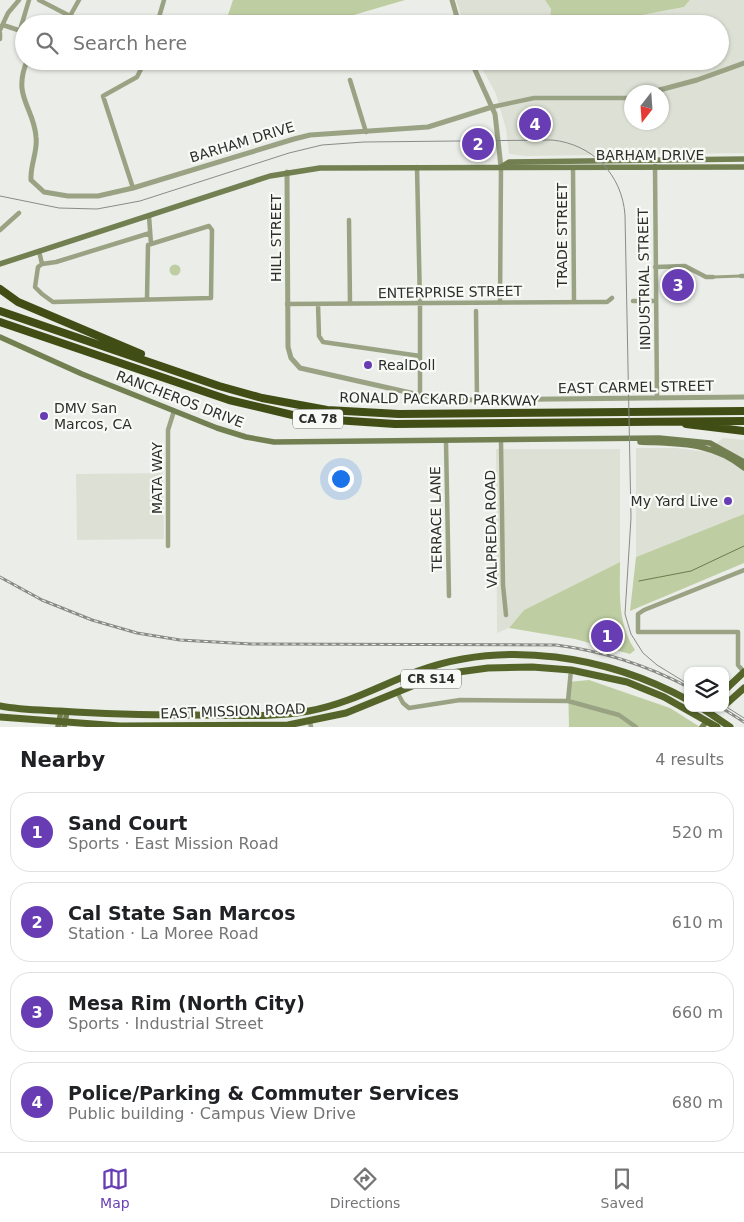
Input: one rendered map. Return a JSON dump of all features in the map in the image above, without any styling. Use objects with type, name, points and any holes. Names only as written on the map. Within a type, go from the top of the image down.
[{"type":"highway","points":[[0,289],[18,302],[143,355],[163,366]]},
{"type":"highway","name":"RONALD PACKARD PARKWAY","points":[[0,311],[262,398],[303,407],[349,412],[399,414],[744,411]]},
{"type":"highway","name":"RONALD PACKARD PARKWAY","points":[[0,322],[229,400],[305,418],[395,424],[744,421]]},
{"type":"highway","points":[[677,422],[696,427],[744,431]]},
{"type":"main road","name":"BARHAM DRIVE","points":[[501,167],[509,162],[744,159]]},
{"type":"main road","name":"BARHAM DRIVE","points":[[417,167],[501,167],[508,169],[742,167]]},
{"type":"main road","points":[[0,264],[287,172],[320,168],[417,167]]},
{"type":"main road","name":"RANCHEROS DRIVE","points":[[0,338],[174,411],[246,437],[274,442],[694,440],[722,448],[744,462]]},
{"type":"main road","name":"RANCHEROS DRIVE","points":[[601,440],[695,445],[714,450],[734,460],[744,468]]},
{"type":"main road","name":"EAST MISSION ROAD","points":[[0,706],[124,715],[297,713],[346,702],[418,672],[466,659],[536,656],[590,662],[644,678],[684,698]]},
{"type":"main road","name":"EAST MISSION ROAD","points":[[0,718],[62,725],[310,724],[346,713],[431,679],[475,669],[532,667],[571,670],[640,687],[679,705],[705,724],[717,727]]},
{"type":"main road","points":[[397,692],[399,684],[412,678],[418,672]]},
{"type":"main road","points":[[729,686],[744,672]]},
{"type":"main road","points":[[644,678],[684,693]]},
{"type":"main road","points":[[729,702],[744,688]]},
{"type":"main road","points":[[298,724],[309,711]]},
{"type":"main road","points":[[62,725],[64,712]]},
{"type":"main road","points":[[705,724],[709,712]]},
{"type":"main road","points":[[710,712],[730,727]]},
{"type":"main road","points":[[288,725],[296,718],[297,713]]},
{"type":"street","points":[[0,39],[2,36],[1,30],[8,13],[19,0]]},
{"type":"street","points":[[26,15],[29,0]]},
{"type":"street","points":[[38,0],[68,15]]},
{"type":"street","points":[[71,15],[79,0]]},
{"type":"street","points":[[160,15],[164,0]]},
{"type":"street","points":[[452,0],[456,15]]},
{"type":"street","points":[[1,30],[15,31]]},
{"type":"street","points":[[729,68],[744,63]]},
{"type":"street","name":"BARHAM DRIVE","points":[[23,70],[21,90],[36,137],[30,172],[33,183],[44,192],[68,196],[98,196],[133,188],[294,138],[428,127],[492,107]]},
{"type":"street","points":[[133,188],[103,96],[137,77],[140,70]]},
{"type":"street","points":[[476,70],[497,122],[501,167],[500,303]]},
{"type":"street","points":[[669,87],[725,70]]},
{"type":"street","points":[[350,80],[366,132]]},
{"type":"street","points":[[492,107],[534,98],[624,98]]},
{"type":"street","name":"INDUSTRIAL STREET","points":[[655,160],[657,398]]},
{"type":"street","points":[[417,167],[420,395]]},
{"type":"street","name":"TRADE STREET","points":[[573,168],[574,302]]},
{"type":"street","name":"HILL STREET","points":[[287,172],[287,304]]},
{"type":"street","points":[[0,230],[19,213]]},
{"type":"street","points":[[149,216],[151,244]]},
{"type":"street","points":[[349,220],[350,304]]},
{"type":"street","points":[[147,299],[148,245],[209,226],[212,230],[212,298],[53,302],[42,294],[36,286],[38,267],[42,264],[91,252],[150,233]]},
{"type":"street","points":[[40,251],[42,264]]},
{"type":"street","points":[[655,267],[685,266],[706,277],[742,276]]},
{"type":"street","name":"ENTERPRISE STREET","points":[[287,304],[607,302],[612,298]]},
{"type":"street","points":[[634,301],[656,301]]},
{"type":"street","name":"EAST CARMEL STREET","points":[[287,304],[288,347],[291,358],[300,368],[420,395],[477,400],[744,397]]},
{"type":"street","points":[[318,304],[319,336],[323,342],[420,356]]},
{"type":"street","points":[[476,311],[477,400]]},
{"type":"street","name":"MATA WAY","points":[[168,546],[168,430],[174,411]]},
{"type":"street","name":"VALPREDA ROAD","points":[[500,441],[503,585],[506,615]]},
{"type":"street","name":"TERRACE LANE","points":[[446,442],[449,596]]},
{"type":"street","points":[[744,570],[644,610],[638,614],[637,620],[638,632],[738,632],[738,665],[744,672]]},
{"type":"street","points":[[568,701],[571,670]]},
{"type":"street","points":[[397,692],[402,703],[409,708],[460,700],[568,701],[619,715],[636,727]]},
{"type":"shaded area","points":[[456,0],[545,0],[551,9],[550,15],[461,15]]},
{"type":"shaded area","points":[[690,0],[744,0],[744,153],[526,156],[509,154],[506,129],[496,94],[483,70],[729,70],[729,15],[642,15],[684,7]]},
{"type":"shaded area","points":[[723,438],[744,440],[744,514],[636,557],[636,448],[677,448],[706,452]]},
{"type":"shaded area","points":[[496,449],[620,449],[620,562],[524,610],[509,628],[497,633]]},
{"type":"shaded area","points":[[163,473],[164,539],[77,540],[76,474]]},
{"type":"green space","points":[[233,0],[405,0],[354,15],[228,15]]},
{"type":"green space","points":[[545,0],[690,0],[684,7],[642,15],[550,15],[551,9]]},
{"type":"green space","points":[[175,264],[181,270],[175,276],[169,270]]},
{"type":"green space","points":[[744,514],[744,563],[630,611],[636,557]]},
{"type":"green space","points":[[620,562],[622,619],[629,640],[635,650],[630,654],[575,639],[509,628],[524,610]]},
{"type":"green space","points":[[589,680],[670,708],[700,727],[569,727],[568,682]]},
{"type":"waterway","points":[[639,581],[691,571],[744,546]]},
{"type":"tram line","points":[[0,196],[59,208],[97,209],[140,201],[289,153],[322,145],[364,142],[552,140],[580,148],[592,155],[611,174],[623,200],[625,215],[631,518],[625,614],[631,634],[643,653],[657,665],[684,682]]},
{"type":"tram line","points":[[729,709],[744,718]]},
{"type":"railway","points":[[0,577],[42,600],[92,620],[137,633],[180,640],[251,644],[556,645],[591,651],[624,660],[684,685]]},
{"type":"railway","points":[[728,712],[744,722]]},
{"type":"place","name":"Police/Parking & Commuter Services","points":[[535,124]]},
{"type":"place","name":"Cal State San Marcos","points":[[478,144]]},
{"type":"place","name":"Mesa Rim (North City)","points":[[678,285]]},
{"type":"place","name":"RealDoll","points":[[368,365]]},
{"type":"place","name":"DMV San Marcos, CA","points":[[44,416]]},
{"type":"place","name":"My Yard Live","points":[[728,501]]},
{"type":"place","name":"Sand Court","points":[[607,636]]}]
